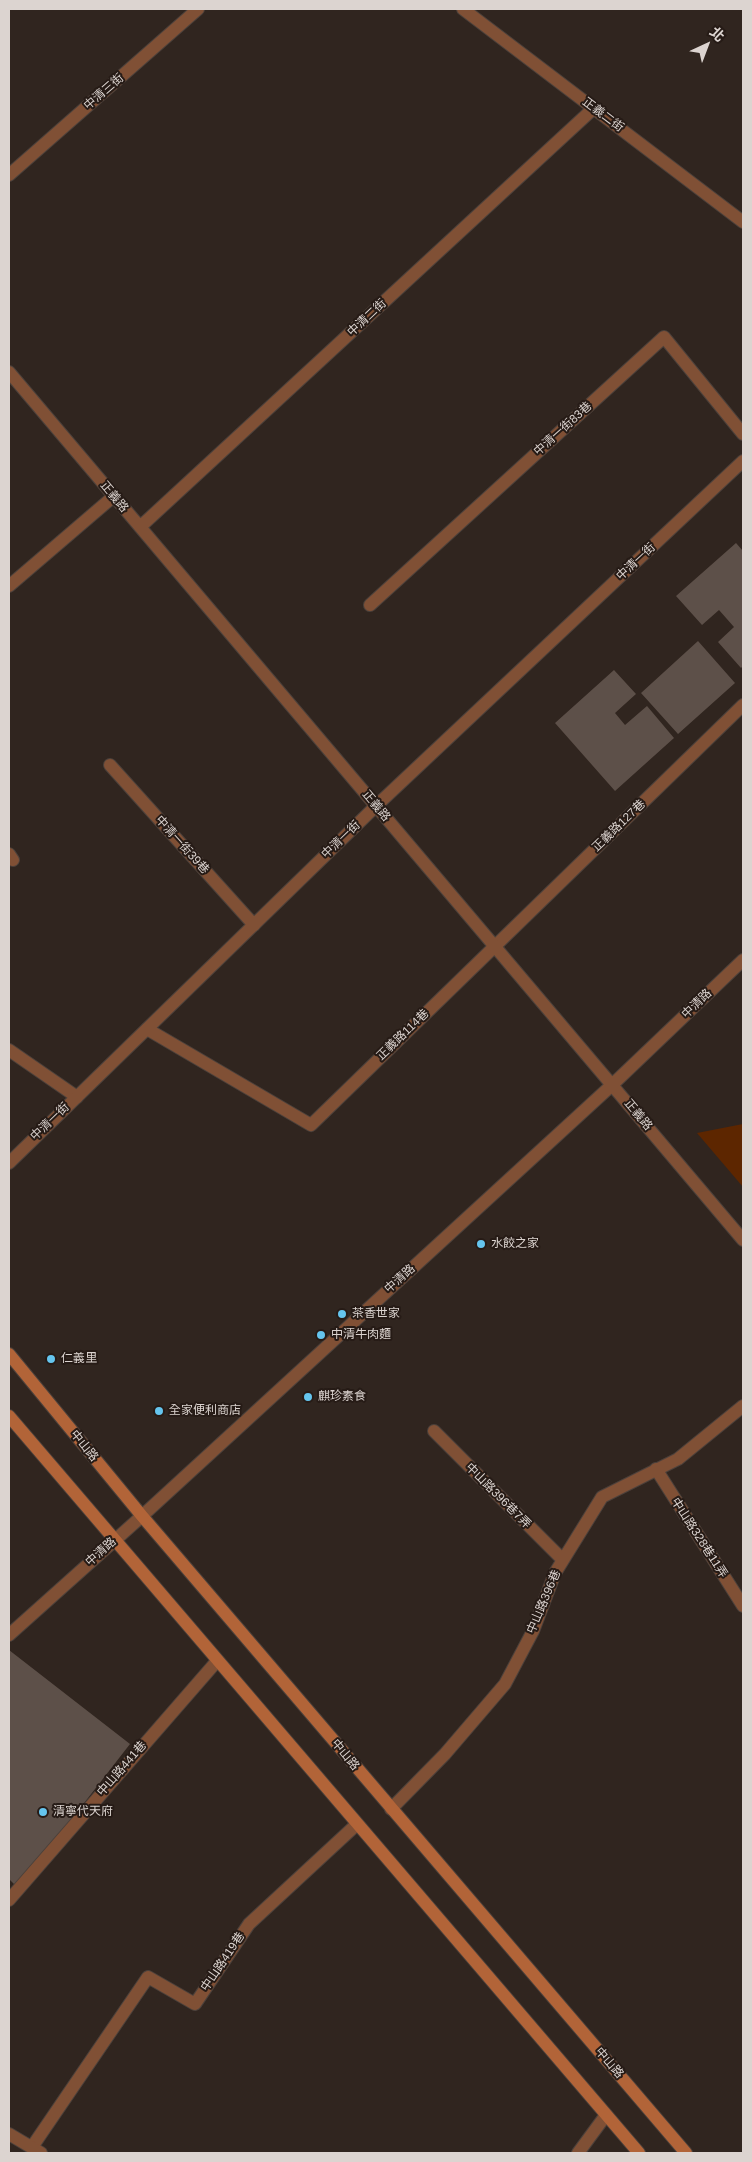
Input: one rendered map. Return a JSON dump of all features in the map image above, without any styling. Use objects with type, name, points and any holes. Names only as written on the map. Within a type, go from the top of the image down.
[{"type":"main road","name":"中山路","points":[[9,1354],[142,1516],[686,2153]]},
{"type":"main road","points":[[9,1416],[356,1825],[639,2153]]},
{"type":"street","name":"中清三街","points":[[9,175],[198,9]]},
{"type":"street","name":"正義二街","points":[[463,9],[743,222]]},
{"type":"street","name":"中清二街","points":[[140,527],[594,108]]},
{"type":"street","name":"中清一街83巷","points":[[370,605],[664,337],[743,434]]},
{"type":"street","name":"正義路","points":[[9,372],[743,1240]]},
{"type":"street","name":"中清一街","points":[[9,1163],[376,806],[743,460]]},
{"type":"street","points":[[9,586],[114,496]]},
{"type":"street","name":"正義路127巷","points":[[494,946],[743,705]]},
{"type":"street","name":"中清一街39巷","points":[[110,765],[254,925]]},
{"type":"street","name":"正義路114巷","points":[[147,1029],[311,1125],[494,946]]},
{"type":"street","name":"中清路","points":[[9,1635],[142,1516],[612,1085],[743,960]]},
{"type":"street","points":[[9,1050],[76,1097]]},
{"type":"street","name":"中山路396巷","points":[[391,1809],[445,1754],[505,1684],[533,1631],[555,1573],[602,1497],[678,1459],[743,1406]]},
{"type":"street","name":"中山路396巷7弄","points":[[434,1431],[563,1560]]},
{"type":"street","name":"中山路328巷11弄","points":[[656,1469],[743,1606]]},
{"type":"street","name":"中山路441巷","points":[[9,1900],[13,1884],[217,1661]]},
{"type":"street","name":"中山路419巷","points":[[36,2150],[148,1977],[195,2004],[249,1924],[356,1825]]},
{"type":"street","points":[[578,2153],[606,2115]]},
{"type":"street","points":[[9,2134],[36,2150]]},
{"type":"shaded area","points":[[743,1124],[743,1187],[697,1133]]},
{"type":"building","points":[[736,543],[743,551],[743,666],[741,668],[718,642],[734,627],[719,610],[702,625],[676,596]]},
{"type":"building","points":[[698,641],[735,683],[678,734],[641,693]]},
{"type":"building","points":[[614,670],[636,694],[615,713],[625,725],[647,706],[674,738],[615,791],[555,723]]},
{"type":"building","name":"清寧代天府","points":[[9,1650],[130,1744],[18,1888],[9,1879]]},
{"type":"place","name":"水餃之家","points":[[481,1244]]},
{"type":"place","name":"茶香世家","points":[[342,1314]]},
{"type":"place","name":"中清牛肉麵","points":[[321,1335]]},
{"type":"place","name":"仁義里","points":[[51,1359]]},
{"type":"place","name":"麒珍素食","points":[[308,1397]]},
{"type":"place","name":"全家便利商店","points":[[159,1411]]},
{"type":"place","name":"清寧代天府","points":[[43,1812]]}]
